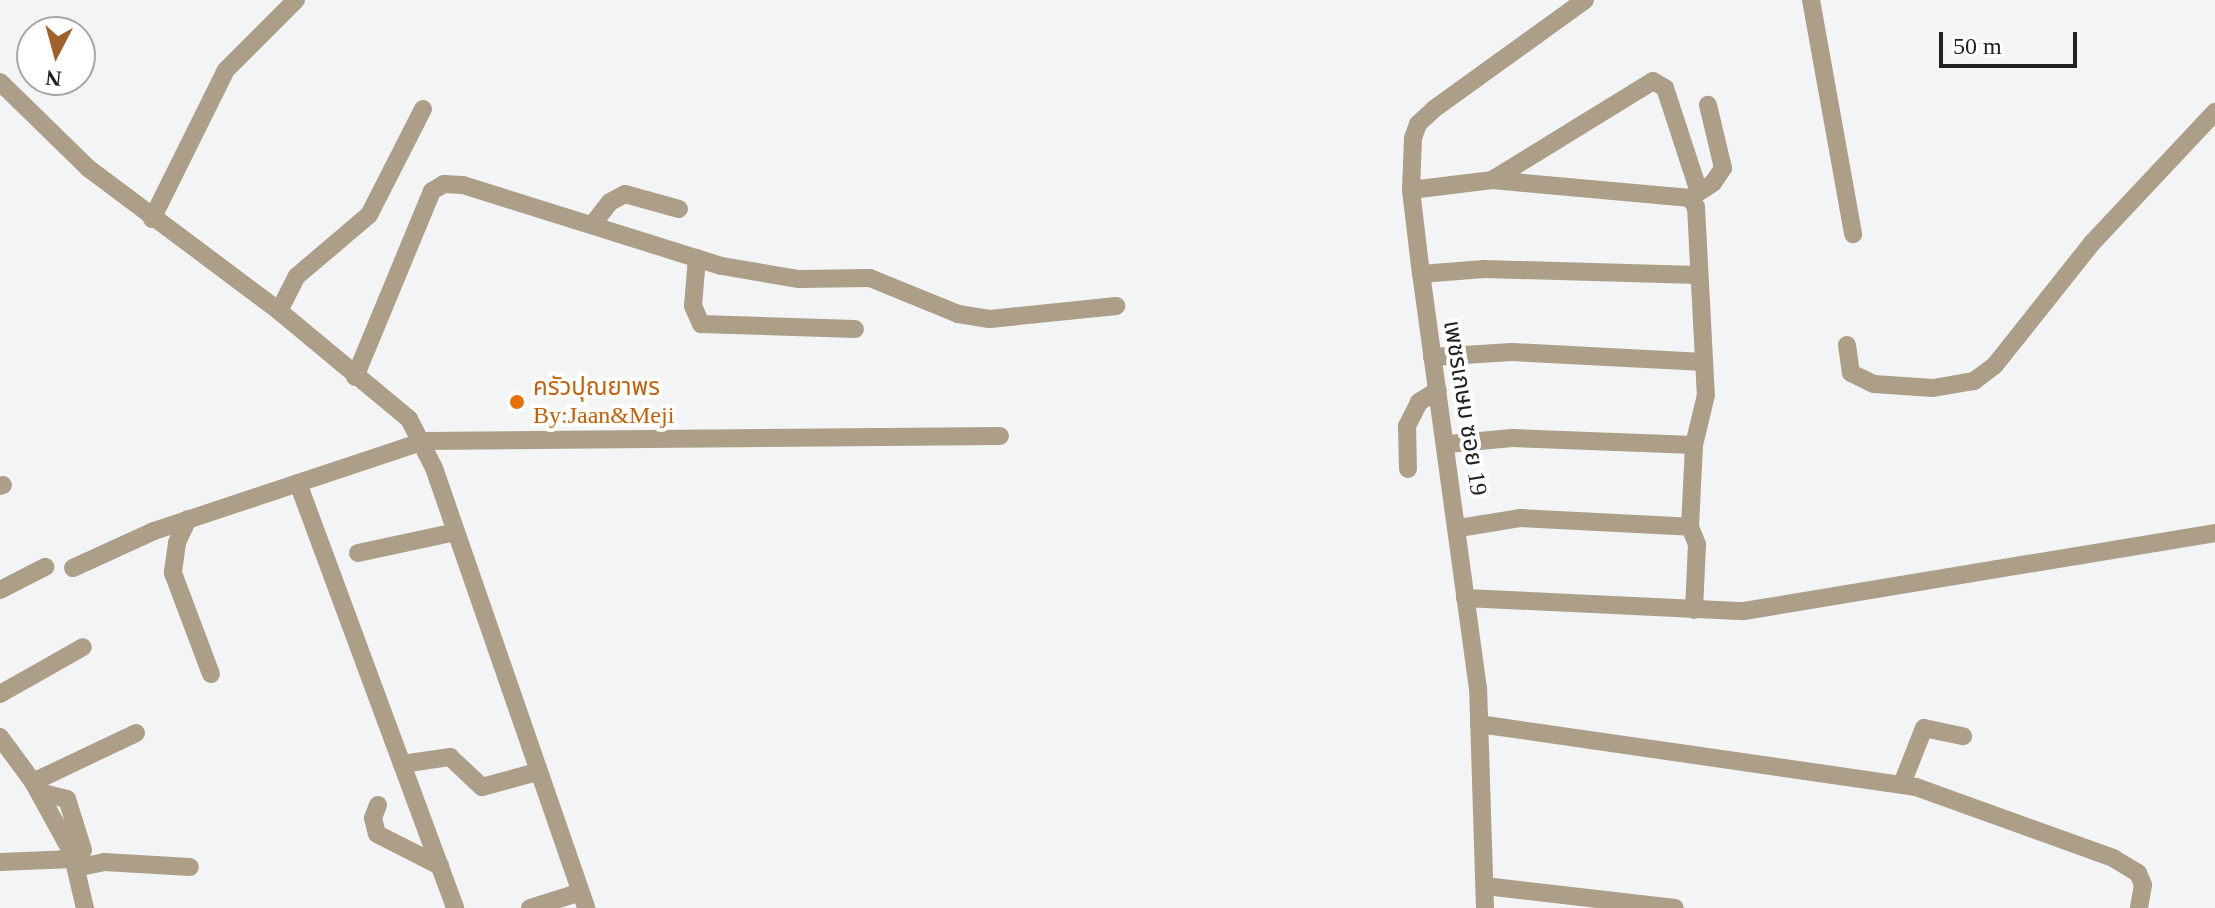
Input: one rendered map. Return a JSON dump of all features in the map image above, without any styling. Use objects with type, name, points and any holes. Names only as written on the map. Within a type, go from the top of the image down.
[{"type":"street","points":[[152,219],[226,70],[296,0]]},
{"type":"street","name":"เพชรเกษม ซอย 19","points":[[1485,908],[1479,724],[1459,528],[1432,357],[1411,190],[1418,124],[1585,0]]},
{"type":"street","points":[[1811,0],[1853,234]]},
{"type":"street","points":[[1492,180],[1653,81],[1665,88],[1696,207],[1705,414],[1694,445],[1690,527],[1698,556],[1694,610]]},
{"type":"street","points":[[2,88],[44,131],[152,219],[279,311],[409,419],[424,441],[584,900],[530,908]]},
{"type":"street","points":[[1411,190],[1492,180],[1695,195],[1723,168],[1708,105]]},
{"type":"street","points":[[279,311],[297,276],[369,215],[423,109]]},
{"type":"street","points":[[1847,345],[1851,373],[1874,384],[1933,388],[1974,381],[1995,365],[2092,243],[2215,112]]},
{"type":"street","points":[[355,377],[432,191],[444,184],[463,185],[697,258],[799,279],[870,278],[958,314],[990,319],[1116,306]]},
{"type":"street","points":[[592,225],[610,202],[625,194],[679,209]]},
{"type":"street","points":[[697,258],[693,306],[701,324],[855,329]]},
{"type":"street","points":[[1421,274],[1484,269],[1697,275]]},
{"type":"street","points":[[1432,357],[1512,352],[1704,362]]},
{"type":"street","points":[[1408,469],[1407,426],[1419,402],[1438,390]]},
{"type":"street","points":[[73,568],[188,519],[424,441],[1000,436]]},
{"type":"street","points":[[1448,444],[1512,438],[1694,445]]},
{"type":"street","points":[[298,483],[455,908]]},
{"type":"street","points":[[1459,528],[1521,518],[1690,527]]},
{"type":"street","points":[[188,519],[177,543],[173,573],[211,674]]},
{"type":"street","points":[[358,553],[456,532]]},
{"type":"street","points":[[1465,598],[1744,611],[2215,533]]},
{"type":"street","points":[[0,590],[45,567]]},
{"type":"street","points":[[0,694],[83,647]]},
{"type":"street","points":[[1479,724],[1902,784],[2113,858],[2138,873],[2143,885],[2139,908]]},
{"type":"street","points":[[1902,784],[1924,728],[1963,736]]},
{"type":"street","points":[[36,787],[136,733]]},
{"type":"street","points":[[0,737],[36,787],[75,863],[85,908]]},
{"type":"street","points":[[402,764],[450,757],[482,787],[537,772]]},
{"type":"street","points":[[378,805],[373,818],[377,834],[440,866]]},
{"type":"street","points":[[0,862],[104,862],[190,867]]},
{"type":"street","points":[[1485,886],[1675,908]]},
{"type":"place","name":"ครัวปุณยาพร By:Jaan&Meji","points":[[517,402]]}]
